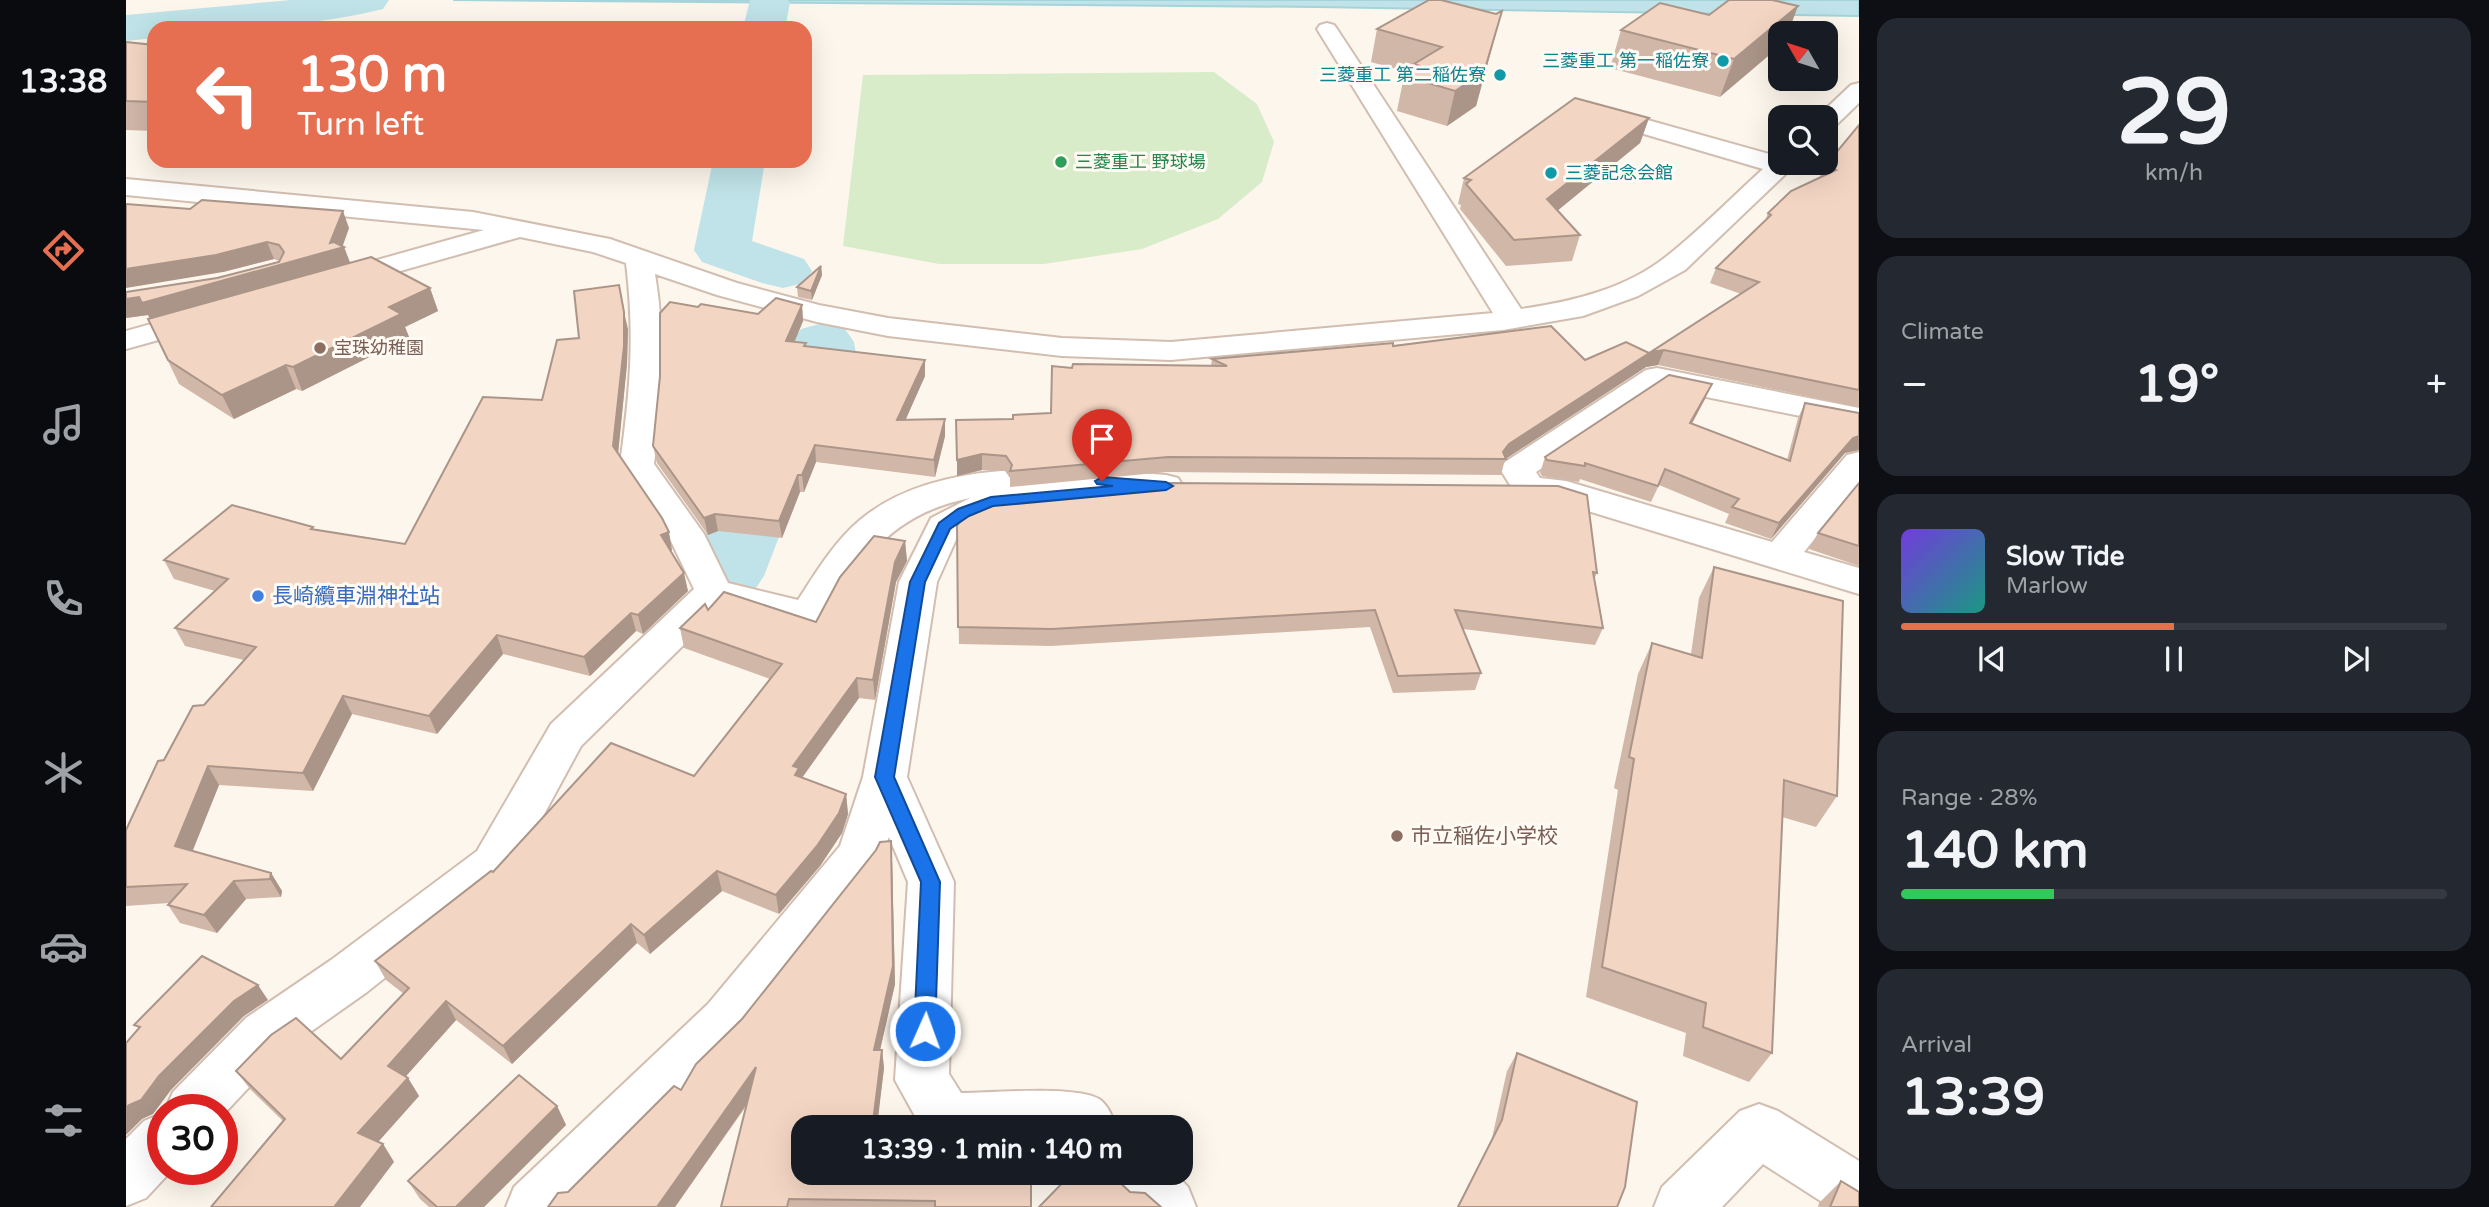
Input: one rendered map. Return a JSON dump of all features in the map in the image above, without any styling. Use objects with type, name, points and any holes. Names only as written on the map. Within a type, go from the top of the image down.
[{"type":"street","points":[[1327,29],[1512,320]]},
{"type":"street","points":[[1838,110],[1859,90]]},
{"type":"street","points":[[1618,120],[1768,161]]},
{"type":"street","points":[[126,187],[474,220],[600,245],[727,289],[817,313],[888,327],[1062,347],[1171,351],[1512,320],[1573,310],[1628,290],[1675,264],[1771,175]]},
{"type":"street","points":[[474,220],[314,274],[524,228]]},
{"type":"street","points":[[534,1207],[726,1020],[860,855],[884,777],[918,582],[944,526],[964,513],[991,502],[1180,486],[1102,481],[986,483],[916,503],[883,520],[842,561],[807,616],[714,592],[686,534],[637,464],[647,386],[647,315],[639,258]]},
{"type":"street","points":[[126,340],[232,310]]},
{"type":"street","points":[[1529,488],[1517,469],[1657,377],[1859,418]]},
{"type":"street","points":[[1781,555],[1859,462]]},
{"type":"street","points":[[1487,488],[1554,489],[1781,555],[1859,581]]},
{"type":"street","points":[[207,1094],[264,1035],[349,976],[493,865],[566,735],[714,592]]},
{"type":"street","points":[[884,777],[930,882],[922,1080],[944,1115]]},
{"type":"street","points":[[1682,1207],[1759,1130],[1859,1193]]},
{"type":"street","points":[[126,1178],[147,1156]]},
{"type":"street","points":[[1146,1185],[1167,1207]]},
{"type":"green space","name":"三菱重工 野球場","points":[[1214,72],[1257,104],[1274,142],[1262,182],[1218,219],[1142,249],[1044,264],[939,264],[843,246],[863,75]]},
{"type":"water","points":[[453,0],[1859,0],[1859,16],[1317,7]]},
{"type":"building","points":[[1429,0],[1441,0],[1496,14],[1502,11],[1484,72],[1455,91],[1404,76],[1420,66],[1414,64],[1442,47],[1377,29]]},
{"type":"building","points":[[1729,0],[1772,0],[1798,6],[1780,21],[1768,21],[1768,31],[1734,59],[1621,30],[1660,3],[1709,15]]},
{"type":"building","points":[[126,42],[147,44],[147,102],[126,101]]},
{"type":"building","name":"三菱記念会館","points":[[1575,98],[1649,118],[1547,199],[1580,235],[1514,240],[1466,184],[1471,180],[1464,178]]},
{"type":"building","points":[[1859,125],[1859,390],[1664,350],[1651,352],[1509,444],[1503,452],[1506,459],[1168,457],[1010,471],[1012,465],[1006,456],[982,454],[957,460],[956,420],[1013,419],[1013,415],[1051,413],[1052,366],[1227,366],[1212,359],[1393,343],[1393,346],[1551,326],[1585,360],[1626,342],[1649,353],[1759,282],[1716,268],[1771,215],[1768,213],[1791,191],[1825,175],[1838,175],[1838,150]]},
{"type":"building","points":[[202,200],[343,211],[330,243],[344,247],[142,303],[139,297],[126,299],[126,292],[217,278],[279,262],[284,252],[279,245],[267,242],[216,255],[126,269],[126,204],[190,209]]},
{"type":"building","points":[[371,257],[430,288],[389,307],[401,314],[293,367],[286,365],[222,395],[168,360],[148,319]]},
{"type":"building","points":[[821,266],[811,291],[797,287]]},
{"type":"building","points":[[619,285],[624,312],[624,346],[613,446],[662,518],[669,532],[661,535],[684,573],[638,615],[631,613],[584,657],[497,635],[429,716],[343,696],[303,773],[208,766],[175,846],[271,873],[270,879],[234,881],[204,915],[168,905],[187,884],[126,887],[126,830],[158,761],[164,760],[193,706],[204,705],[256,647],[175,628],[228,579],[164,560],[232,505],[313,527],[311,529],[405,544],[483,397],[542,400],[557,340],[579,338],[574,291]]},
{"type":"building","points":[[776,298],[802,305],[786,341],[806,343],[804,346],[925,360],[897,420],[945,419],[934,460],[815,445],[802,475],[798,475],[779,521],[715,514],[704,518],[653,446],[660,376],[660,313],[670,302],[698,307],[701,304],[758,314]]},
{"type":"building","points":[[1669,375],[1712,384],[1690,423],[1790,461],[1805,403],[1859,413],[1859,436],[1853,438],[1779,523],[1732,507],[1739,499],[1665,469],[1658,486],[1585,463],[1585,466],[1547,460],[1545,457]]},
{"type":"building","points":[[1168,483],[1558,486],[1587,495],[1597,573],[1593,572],[1603,628],[1455,610],[1481,673],[1398,676],[1375,610],[1052,629],[958,627],[957,526],[961,518],[998,499]]},
{"type":"building","points":[[1859,483],[1859,546],[1818,533]]},
{"type":"building","points":[[874,536],[905,541],[895,562],[873,680],[857,678],[793,766],[799,768],[795,775],[846,794],[839,813],[817,846],[776,895],[717,871],[644,935],[631,924],[503,1046],[446,1001],[388,1066],[408,1078],[358,1133],[383,1144],[334,1207],[211,1207],[230,1185],[238,1185],[238,1175],[285,1119],[236,1071],[271,1035],[296,1018],[341,1059],[409,988],[375,961],[493,872],[611,743],[694,776],[782,664],[680,628],[705,604],[708,610],[724,592],[816,622],[840,577]]},
{"type":"building","points":[[1714,567],[1843,601],[1837,796],[1784,780],[1772,1053],[1703,1027],[1706,1003],[1602,967],[1634,759],[1629,757],[1652,643],[1702,658]]},
{"type":"building","points":[[891,841],[893,966],[874,1050],[882,1050],[874,1115],[791,1115],[791,1185],[1031,1185],[1031,1207],[935,1207],[935,1201],[789,1199],[787,1207],[721,1207],[756,1067],[657,1207],[548,1207],[558,1193],[568,1192],[674,1086],[681,1090],[696,1064],[742,1019],[880,842]]},
{"type":"building","points":[[202,956],[258,985],[234,1001],[159,1076],[141,1100],[126,1108],[126,1043],[140,1027],[134,1025]]},
{"type":"building","points":[[1517,1053],[1637,1102],[1625,1187],[1617,1207],[1458,1207],[1502,1120]]},
{"type":"building","points":[[519,1075],[557,1106],[456,1207],[437,1207],[408,1181]]},
{"type":"building","points":[[1841,1181],[1859,1192],[1859,1207],[1830,1207]]},
{"type":"building","points":[[1060,1185],[1123,1185],[1130,1192],[1145,1193],[1161,1207],[1039,1207]]},
{"type":"waterway","points":[[201,21],[319,10],[368,0]]},
{"type":"waterway","points":[[765,21],[769,3]]},
{"type":"waterway","points":[[126,28],[147,26]]},
{"type":"waterway","points":[[738,168],[722,250],[783,271]]},
{"type":"waterway","points":[[725,576],[781,443],[828,377],[823,342]]},
{"type":"place","name":"三菱重工 第一稲佐寮","points":[[1723,61]]},
{"type":"place","name":"三菱重工 第二稲佐寮","points":[[1500,75]]},
{"type":"place","name":"三菱重工 野球場","points":[[1061,162]]},
{"type":"place","name":"三菱記念会館","points":[[1551,173]]},
{"type":"place","name":"宝珠幼稚園","points":[[320,348]]},
{"type":"place","name":"長崎纜車淵神社站","points":[[258,596]]},
{"type":"place","name":"市立稲佐小学校","points":[[1397,836]]},
{"type":"route","points":[[925,1031],[930,882],[884,777],[918,582],[944,526],[964,513],[991,502],[1052,495],[1114,493],[1166,486],[1102,481]]}]
